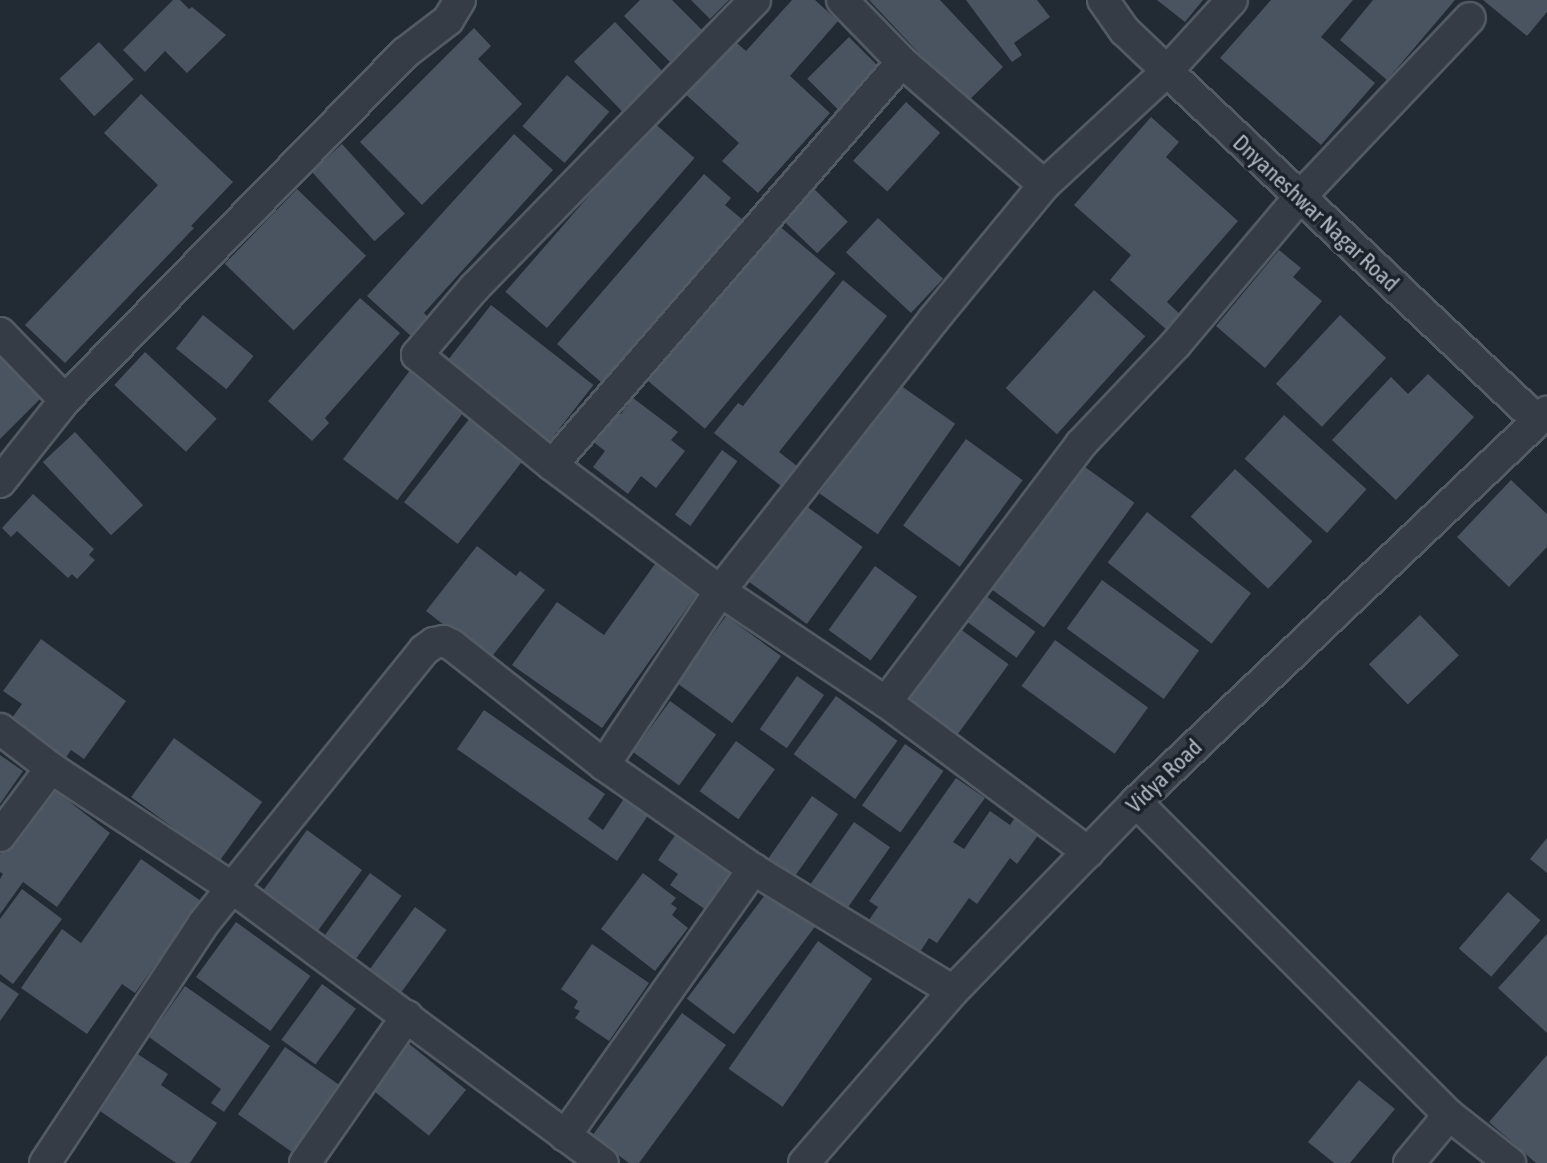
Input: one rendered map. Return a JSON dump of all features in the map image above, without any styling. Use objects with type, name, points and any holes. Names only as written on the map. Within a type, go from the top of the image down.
[{"type":"street","points":[[0,482],[65,400],[405,53],[448,20],[460,0]]},
{"type":"street","points":[[755,0],[474,288],[417,355],[552,465],[720,591],[886,702],[1088,852]]},
{"type":"street","points":[[842,0],[902,62],[1044,185]]},
{"type":"street","name":"Dnyaneshwar Nagar Road","points":[[1103,0],[1125,31],[1298,198],[1542,416]]},
{"type":"street","points":[[604,765],[720,591],[934,319],[1044,185],[1167,71],[1232,0]]},
{"type":"street","points":[[886,702],[1081,444],[1175,345],[1298,198],[1470,18]]},
{"type":"street","points":[[552,465],[902,62]]},
{"type":"street","points":[[0,333],[65,400]]},
{"type":"street","name":"Vidya Road","points":[[804,1163],[953,991],[1136,802],[1542,416]]},
{"type":"street","points":[[45,1163],[203,923],[424,650],[434,643],[453,645],[604,765],[753,869],[953,991]]},
{"type":"street","points":[[0,729],[51,768],[231,887],[603,1163]]},
{"type":"street","points":[[0,836],[51,768]]},
{"type":"street","points":[[1136,802],[1449,1115],[1510,1163]]},
{"type":"street","points":[[565,1136],[753,869]]},
{"type":"street","points":[[305,1163],[407,1016]]},
{"type":"street","points":[[1409,1163],[1449,1115]]},
{"type":"building","points":[[173,0],[180,0],[189,9],[192,7],[226,35],[187,73],[165,51],[145,72],[123,50]]},
{"type":"building","points":[[640,0],[672,0],[702,30],[670,62],[624,16]]},
{"type":"building","points":[[691,0],[729,0],[710,19]]},
{"type":"building","points":[[792,0],[815,0],[838,21],[790,76],[830,113],[758,193],[722,161],[739,143],[682,91],[731,38],[746,51]]},
{"type":"building","points":[[869,0],[940,0],[1003,67],[966,103]]},
{"type":"building","points":[[966,0],[1037,0],[1050,17],[1014,43],[1022,55],[1012,62]]},
{"type":"building","points":[[1157,0],[1203,0],[1185,22]]},
{"type":"building","points":[[1271,0],[1353,0],[1321,37],[1375,83],[1321,145],[1220,58]]},
{"type":"building","points":[[1373,0],[1455,0],[1387,80],[1340,40]]},
{"type":"building","points":[[1483,0],[1547,0],[1547,12],[1527,36]]},
{"type":"building","points":[[615,22],[663,72],[622,111],[574,62]]},
{"type":"building","points":[[474,28],[491,46],[478,59],[522,104],[422,205],[360,142]]},
{"type":"building","points":[[849,37],[882,70],[841,112],[807,79]]},
{"type":"building","points":[[99,42],[134,79],[94,116],[60,79]]},
{"type":"building","points":[[567,75],[609,112],[565,163],[522,126]]},
{"type":"building","points":[[141,94],[233,182],[191,226],[194,228],[65,363],[25,325],[158,185],[104,133]]},
{"type":"building","points":[[906,102],[940,133],[887,191],[853,161]]},
{"type":"building","points":[[1151,117],[1179,142],[1166,157],[1238,221],[1167,302],[1181,315],[1168,331],[1110,280],[1131,255],[1074,205]]},
{"type":"building","points":[[653,122],[695,158],[547,328],[505,292]]},
{"type":"building","points":[[514,134],[553,170],[424,313],[429,318],[412,337],[367,296]]},
{"type":"building","points":[[342,144],[405,214],[374,241],[312,171]]},
{"type":"building","points":[[704,174],[731,198],[725,205],[743,220],[602,383],[557,344]]},
{"type":"building","points":[[297,189],[366,256],[294,330],[225,264]]},
{"type":"building","points":[[814,189],[848,222],[817,253],[783,221]]},
{"type":"building","points":[[878,218],[943,279],[911,313],[846,252]]},
{"type":"building","points":[[778,225],[835,273],[705,429],[648,381]]},
{"type":"building","points":[[1279,250],[1301,268],[1293,277],[1322,301],[1265,368],[1216,326]]},
{"type":"building","points":[[843,280],[887,316],[779,452],[797,466],[781,486],[714,433],[738,403],[743,406]]},
{"type":"building","points":[[1094,290],[1145,336],[1057,434],[1006,388]]},
{"type":"building","points":[[360,298],[400,333],[325,418],[329,423],[312,441],[268,401]]},
{"type":"building","points":[[491,305],[593,385],[548,443],[445,363]]},
{"type":"building","points":[[203,315],[254,356],[226,389],[176,348]]},
{"type":"building","points":[[1340,315],[1386,358],[1322,427],[1276,384]]},
{"type":"building","points":[[145,352],[217,419],[186,452],[114,385]]},
{"type":"building","points":[[0,355],[42,397],[0,439]]},
{"type":"building","points":[[411,369],[465,410],[397,500],[343,459]]},
{"type":"building","points":[[1428,374],[1474,417],[1396,500],[1332,440],[1391,377],[1408,394]]},
{"type":"building","points":[[897,383],[955,424],[878,534],[820,494]]},
{"type":"building","points":[[633,398],[678,432],[671,440],[685,451],[656,488],[641,476],[628,494],[593,467],[605,451],[591,440],[614,409],[621,414]]},
{"type":"building","points":[[473,414],[527,456],[458,544],[404,502]]},
{"type":"building","points":[[1284,415],[1366,489],[1327,533],[1245,459]]},
{"type":"building","points":[[75,432],[143,505],[111,535],[43,462]]},
{"type":"building","points":[[966,439],[1023,480],[960,567],[903,526]]},
{"type":"building","points":[[722,450],[737,461],[690,526],[675,515]]},
{"type":"building","points":[[1081,464],[1134,503],[1044,627],[990,589]]},
{"type":"building","points":[[1235,469],[1313,541],[1268,589],[1191,517]]},
{"type":"building","points":[[1511,480],[1547,514],[1547,547],[1509,587],[1457,537]]},
{"type":"building","points":[[33,494],[94,549],[89,555],[95,560],[77,579],[72,574],[68,578],[17,531],[11,537],[2,528]]},
{"type":"building","points":[[802,503],[863,547],[807,624],[746,580]]},
{"type":"building","points":[[1147,512],[1251,593],[1212,644],[1108,562]]},
{"type":"building","points":[[477,546],[516,576],[520,571],[545,590],[489,660],[426,611]]},
{"type":"building","points":[[655,564],[697,594],[602,728],[512,665],[557,602],[604,635]]},
{"type":"building","points":[[875,566],[917,597],[871,660],[829,630]]},
{"type":"building","points":[[1102,580],[1199,651],[1164,699],[1067,629]]},
{"type":"building","points":[[982,593],[1035,632],[1017,658],[963,619]]},
{"type":"building","points":[[1420,615],[1459,655],[1408,705],[1369,664]]},
{"type":"building","points":[[726,616],[781,656],[732,723],[677,683]]},
{"type":"building","points":[[956,626],[1009,664],[956,736],[904,698]]},
{"type":"building","points":[[41,639],[126,701],[84,759],[71,750],[63,762],[9,722],[22,704],[3,691]]},
{"type":"building","points":[[1055,640],[1148,708],[1115,754],[1021,686]]},
{"type":"building","points":[[797,676],[824,695],[787,748],[760,729]]},
{"type":"building","points":[[836,696],[897,741],[855,799],[794,754]]},
{"type":"building","points":[[670,701],[716,735],[679,785],[633,752]]},
{"type":"building","points":[[484,710],[605,794],[588,819],[603,830],[625,797],[649,814],[617,861],[457,749]]},
{"type":"building","points":[[174,738],[262,802],[219,861],[131,797]]},
{"type":"building","points":[[736,741],[775,769],[738,819],[700,791]]},
{"type":"building","points":[[905,744],[944,771],[900,832],[862,805]]},
{"type":"building","points":[[0,755],[23,771],[0,804]]},
{"type":"building","points":[[956,778],[985,798],[953,842],[964,849],[990,811],[1010,825],[1018,813],[1042,830],[1017,864],[1010,858],[977,904],[969,898],[937,943],[929,938],[920,952],[899,937],[892,947],[864,927],[878,907],[869,901]]},
{"type":"building","points":[[49,786],[110,833],[57,907],[23,882],[0,914],[0,879],[3,874],[0,872],[0,854]]},
{"type":"building","points":[[812,796],[838,814],[794,877],[768,859]]},
{"type":"building","points":[[854,822],[890,847],[847,909],[811,883]]},
{"type":"building","points":[[307,830],[362,870],[318,931],[263,891]]},
{"type":"building","points":[[676,834],[735,875],[709,912],[670,885],[678,874],[658,860]]},
{"type":"building","points":[[1547,838],[1547,873],[1530,859]]},
{"type":"building","points":[[141,859],[201,901],[135,993],[122,984],[87,1034],[21,988],[62,929],[81,943]]},
{"type":"building","points":[[370,873],[402,896],[356,958],[325,935]]},
{"type":"building","points":[[643,873],[676,898],[671,904],[677,908],[672,915],[688,928],[655,971],[601,929]]},
{"type":"building","points":[[22,889],[62,919],[13,984],[0,974],[0,919]]},
{"type":"building","points":[[768,891],[815,927],[734,1034],[687,999]]},
{"type":"building","points":[[1508,892],[1540,920],[1491,977],[1459,949]]},
{"type":"building","points":[[415,907],[447,930],[401,992],[370,969]]},
{"type":"building","points":[[236,922],[310,976],[270,1031],[196,977]]},
{"type":"building","points":[[1547,934],[1547,1033],[1498,988]]},
{"type":"building","points":[[818,941],[872,979],[783,1107],[729,1069]]},
{"type":"building","points":[[592,944],[649,983],[609,1041],[575,1018],[580,1011],[574,1008],[578,1001],[561,989]]},
{"type":"building","points":[[0,981],[19,994],[0,1021]]},
{"type":"building","points":[[322,984],[356,1009],[315,1065],[281,1040]]},
{"type":"building","points":[[185,986],[270,1046],[224,1112],[211,1103],[221,1089],[149,1037]]},
{"type":"building","points":[[682,1013],[726,1045],[639,1163],[629,1163],[592,1136]]},
{"type":"building","points":[[407,1042],[466,1090],[429,1136],[370,1088]]},
{"type":"building","points":[[285,1047],[339,1085],[292,1152],[238,1114]]},
{"type":"building","points":[[136,1053],[168,1074],[161,1085],[217,1123],[190,1163],[176,1163],[97,1109]]},
{"type":"building","points":[[1547,1055],[1547,1163],[1536,1163],[1489,1122]]},
{"type":"building","points":[[1359,1080],[1395,1109],[1350,1163],[1334,1163],[1308,1142]]}]
